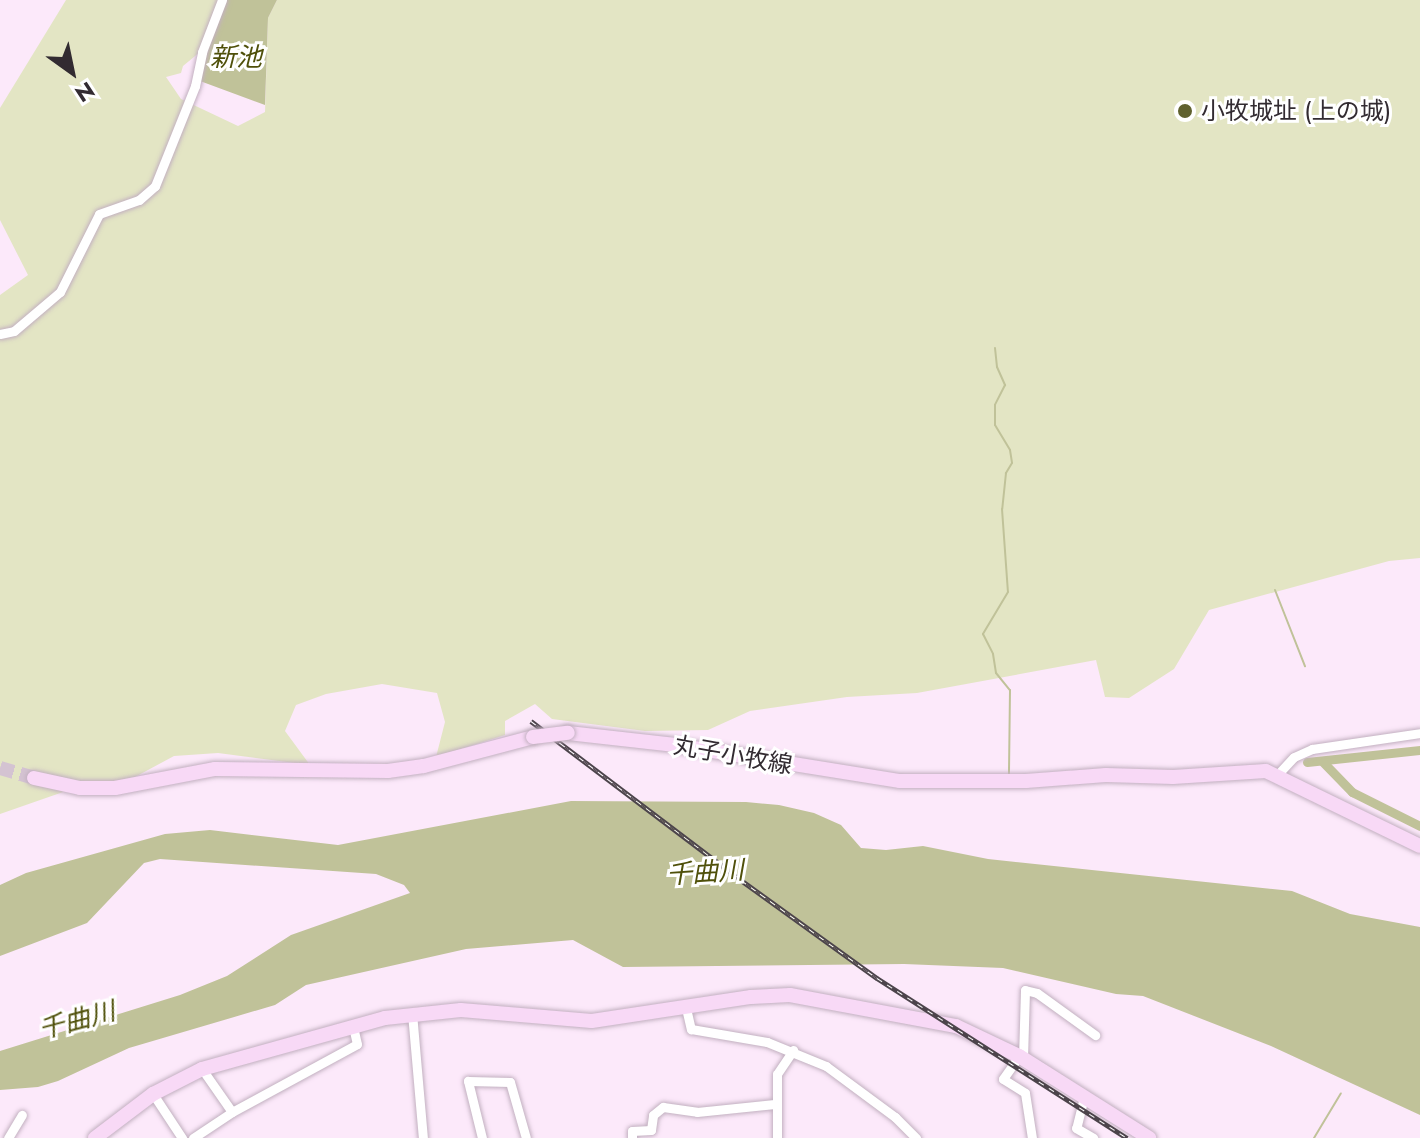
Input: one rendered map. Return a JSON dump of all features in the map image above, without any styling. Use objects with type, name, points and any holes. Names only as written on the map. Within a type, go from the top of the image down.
[{"type":"street","points":[[0,334],[14,331],[60,292],[99,214],[139,200],[155,186],[195,86],[202,52],[222,0]]},
{"type":"street","name":"丸子小牧線","points":[[34,778],[80,788],[115,788],[215,769],[388,771],[424,766],[533,737],[568,733],[664,743],[900,781],[1026,781],[1106,775],[1173,777],[1256,770],[1278,774],[1420,846]]},
{"type":"street","points":[[1278,774],[1294,757],[1312,749],[1420,733]]},
{"type":"street","points":[[1032,1138],[1025,1093],[1003,1079],[1021,1057],[1025,990],[1037,993],[1095,1035]]},
{"type":"street","points":[[95,1138],[153,1094],[202,1069],[412,1013],[461,1010],[592,1021],[751,997],[790,995],[956,1026],[1021,1057],[1149,1138]]},
{"type":"street","points":[[686,1008],[691,1029],[767,1042],[826,1066],[895,1117],[916,1138]]},
{"type":"street","points":[[412,1013],[423,1138]]},
{"type":"street","points":[[193,1138],[232,1112],[357,1044],[353,1027]]},
{"type":"street","points":[[777,1138],[777,1074],[793,1050]]},
{"type":"street","points":[[202,1069],[232,1112]]},
{"type":"street","points":[[482,1138],[468,1081],[510,1082],[526,1138]]},
{"type":"street","points":[[153,1094],[182,1138]]},
{"type":"street","points":[[1084,1097],[1076,1128],[1093,1138]]},
{"type":"street","points":[[632,1138],[632,1131],[651,1130],[653,1115],[663,1107],[697,1112],[775,1104]]},
{"type":"street","points":[[8,1138],[22,1115]]},
{"type":"shaded area","points":[[66,0],[219,0],[200,52],[183,66],[181,73],[166,77],[181,99],[238,126],[265,112],[268,18],[277,0],[1420,0],[1420,558],[1389,561],[1209,610],[1174,669],[1129,698],[1105,697],[1096,660],[917,693],[847,697],[750,711],[708,730],[645,731],[552,719],[535,704],[505,721],[505,735],[436,757],[445,722],[437,693],[382,684],[326,694],[296,705],[285,731],[310,765],[218,753],[174,756],[122,784],[66,791],[0,814],[0,295],[28,275],[0,220],[0,108]]},
{"type":"water","name":"新池","points":[[226,0],[277,0],[268,18],[265,105],[200,81],[204,54]]},
{"type":"water","name":"千曲川","points":[[571,801],[779,805],[814,813],[841,825],[861,848],[886,850],[923,846],[988,859],[1292,891],[1350,914],[1420,927],[1420,1115],[1271,1046],[1143,996],[1116,994],[1003,968],[904,964],[623,967],[573,940],[466,949],[306,985],[275,1005],[129,1048],[58,1081],[38,1087],[0,1090],[0,1051],[180,995],[227,976],[291,935],[410,893],[404,885],[376,874],[160,859],[144,863],[87,923],[0,956],[0,885],[26,873],[165,834],[210,830],[338,845]]},
{"type":"waterway","points":[[995,348],[997,367],[1005,385],[995,405],[995,425],[1010,450],[1012,463],[1006,473],[1002,509],[1008,592],[983,634],[993,654],[996,673],[1010,690],[1009,774]]},
{"type":"waterway","points":[[1275,590],[1305,666]]},
{"type":"waterway","points":[[1307,762],[1420,750]]},
{"type":"waterway","points":[[1323,762],[1352,792],[1420,826]]},
{"type":"waterway","points":[[1314,1138],[1341,1093]]},
{"type":"tunnel","points":[[0,768],[34,778]]},
{"type":"railway","points":[[531,721],[741,880],[877,978],[1127,1138]]},
{"type":"place","name":"小牧城址 (上の城)","points":[[1185,111]]}]
